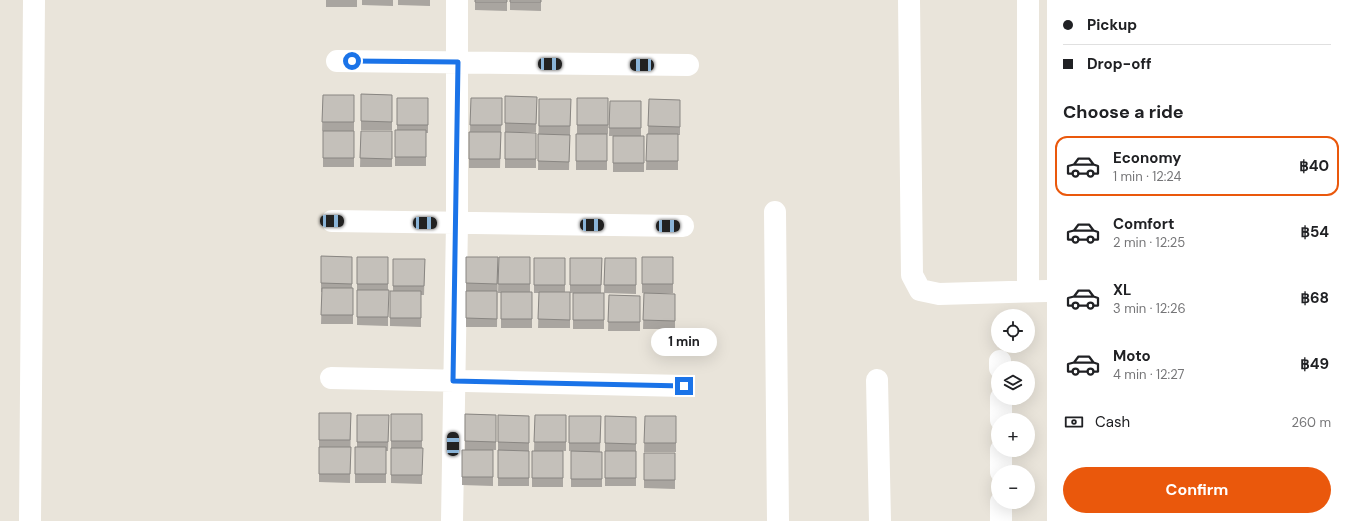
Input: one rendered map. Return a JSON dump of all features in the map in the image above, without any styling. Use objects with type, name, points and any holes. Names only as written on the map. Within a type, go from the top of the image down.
[{"type":"street","points":[[30,521],[34,0]]},
{"type":"street","points":[[452,521],[453,381],[457,223],[457,0]]},
{"type":"street","points":[[909,0],[912,275],[920,290],[939,294],[1037,291],[1028,0]]},
{"type":"street","points":[[337,61],[688,65]]},
{"type":"street","points":[[775,212],[778,521]]},
{"type":"street","points":[[332,221],[683,226]]},
{"type":"street","points":[[331,378],[684,386]]},
{"type":"street","points":[[877,380],[880,521]]},
{"type":"street","points":[[1001,509],[1001,521]]},
{"type":"building","points":[[475,0],[507,0],[507,2],[475,2]]},
{"type":"building","points":[[510,0],[541,0],[541,2],[510,2]]},
{"type":"building","points":[[361,94],[392,95],[392,122],[361,121]]},
{"type":"building","points":[[323,95],[354,95],[354,122],[322,122]]},
{"type":"building","points":[[505,96],[537,97],[536,124],[505,123]]},
{"type":"building","points":[[397,98],[428,98],[428,125],[397,125]]},
{"type":"building","points":[[471,98],[502,98],[502,125],[470,125]]},
{"type":"building","points":[[577,98],[608,98],[608,125],[577,125]]},
{"type":"building","points":[[539,99],[571,99],[570,126],[539,126]]},
{"type":"building","points":[[649,99],[680,100],[680,127],[648,126]]},
{"type":"building","points":[[610,101],[641,101],[641,128],[609,128]]},
{"type":"building","points":[[395,130],[426,130],[426,157],[395,157]]},
{"type":"building","points":[[323,131],[354,131],[354,158],[323,158]]},
{"type":"building","points":[[361,131],[392,131],[392,159],[360,158]]},
{"type":"building","points":[[469,132],[501,132],[500,159],[469,159]]},
{"type":"building","points":[[505,132],[536,133],[536,159],[505,159]]},
{"type":"building","points":[[538,134],[570,135],[569,162],[538,161]]},
{"type":"building","points":[[576,134],[607,134],[607,161],[576,161]]},
{"type":"building","points":[[647,134],[678,134],[678,161],[646,161]]},
{"type":"building","points":[[613,136],[644,136],[644,163],[613,163]]},
{"type":"building","points":[[321,256],[352,257],[352,284],[321,283]]},
{"type":"building","points":[[357,257],[388,257],[388,284],[357,284]]},
{"type":"building","points":[[466,257],[498,257],[497,284],[466,283]]},
{"type":"building","points":[[499,257],[530,257],[530,284],[498,284]]},
{"type":"building","points":[[642,257],[673,257],[673,284],[642,284]]},
{"type":"building","points":[[534,258],[565,258],[565,285],[534,285]]},
{"type":"building","points":[[570,258],[602,258],[601,285],[570,285]]},
{"type":"building","points":[[605,258],[636,258],[636,285],[604,285]]},
{"type":"building","points":[[393,259],[425,259],[424,286],[393,286]]},
{"type":"building","points":[[322,288],[353,288],[353,315],[321,315]]},
{"type":"building","points":[[357,290],[389,290],[388,317],[357,317]]},
{"type":"building","points":[[390,291],[421,291],[421,318],[390,318]]},
{"type":"building","points":[[466,291],[497,291],[497,319],[466,318]]},
{"type":"building","points":[[501,292],[532,292],[532,319],[501,319]]},
{"type":"building","points":[[539,292],[570,292],[570,320],[538,319]]},
{"type":"building","points":[[573,293],[604,293],[604,320],[573,320]]},
{"type":"building","points":[[644,293],[675,294],[675,321],[643,320]]},
{"type":"building","points":[[609,295],[640,296],[640,322],[608,322]]},
{"type":"building","points":[[319,413],[351,413],[350,440],[319,440]]},
{"type":"building","points":[[391,414],[422,414],[422,441],[391,441]]},
{"type":"building","points":[[465,414],[496,415],[496,442],[465,441]]},
{"type":"building","points":[[357,415],[389,415],[388,442],[357,442]]},
{"type":"building","points":[[498,415],[529,416],[529,443],[498,442]]},
{"type":"building","points":[[535,415],[566,415],[566,442],[534,442]]},
{"type":"building","points":[[569,416],[601,416],[600,443],[569,443]]},
{"type":"building","points":[[605,416],[636,417],[636,444],[605,443]]},
{"type":"building","points":[[645,416],[676,416],[676,443],[644,443]]},
{"type":"building","points":[[319,447],[351,447],[350,474],[319,474]]},
{"type":"building","points":[[355,447],[386,447],[386,474],[355,474]]},
{"type":"building","points":[[391,448],[423,448],[422,475],[391,475]]},
{"type":"building","points":[[462,450],[493,450],[493,477],[462,477]]},
{"type":"building","points":[[498,450],[529,451],[529,478],[498,478]]},
{"type":"building","points":[[532,451],[563,451],[563,478],[532,478]]},
{"type":"building","points":[[571,451],[602,452],[602,479],[571,479]]},
{"type":"building","points":[[605,451],[636,451],[636,478],[605,478]]},
{"type":"building","points":[[644,453],[675,453],[675,480],[644,480]]},
{"type":"route","points":[[352,61],[458,62],[457,223],[453,381],[684,386]]}]
